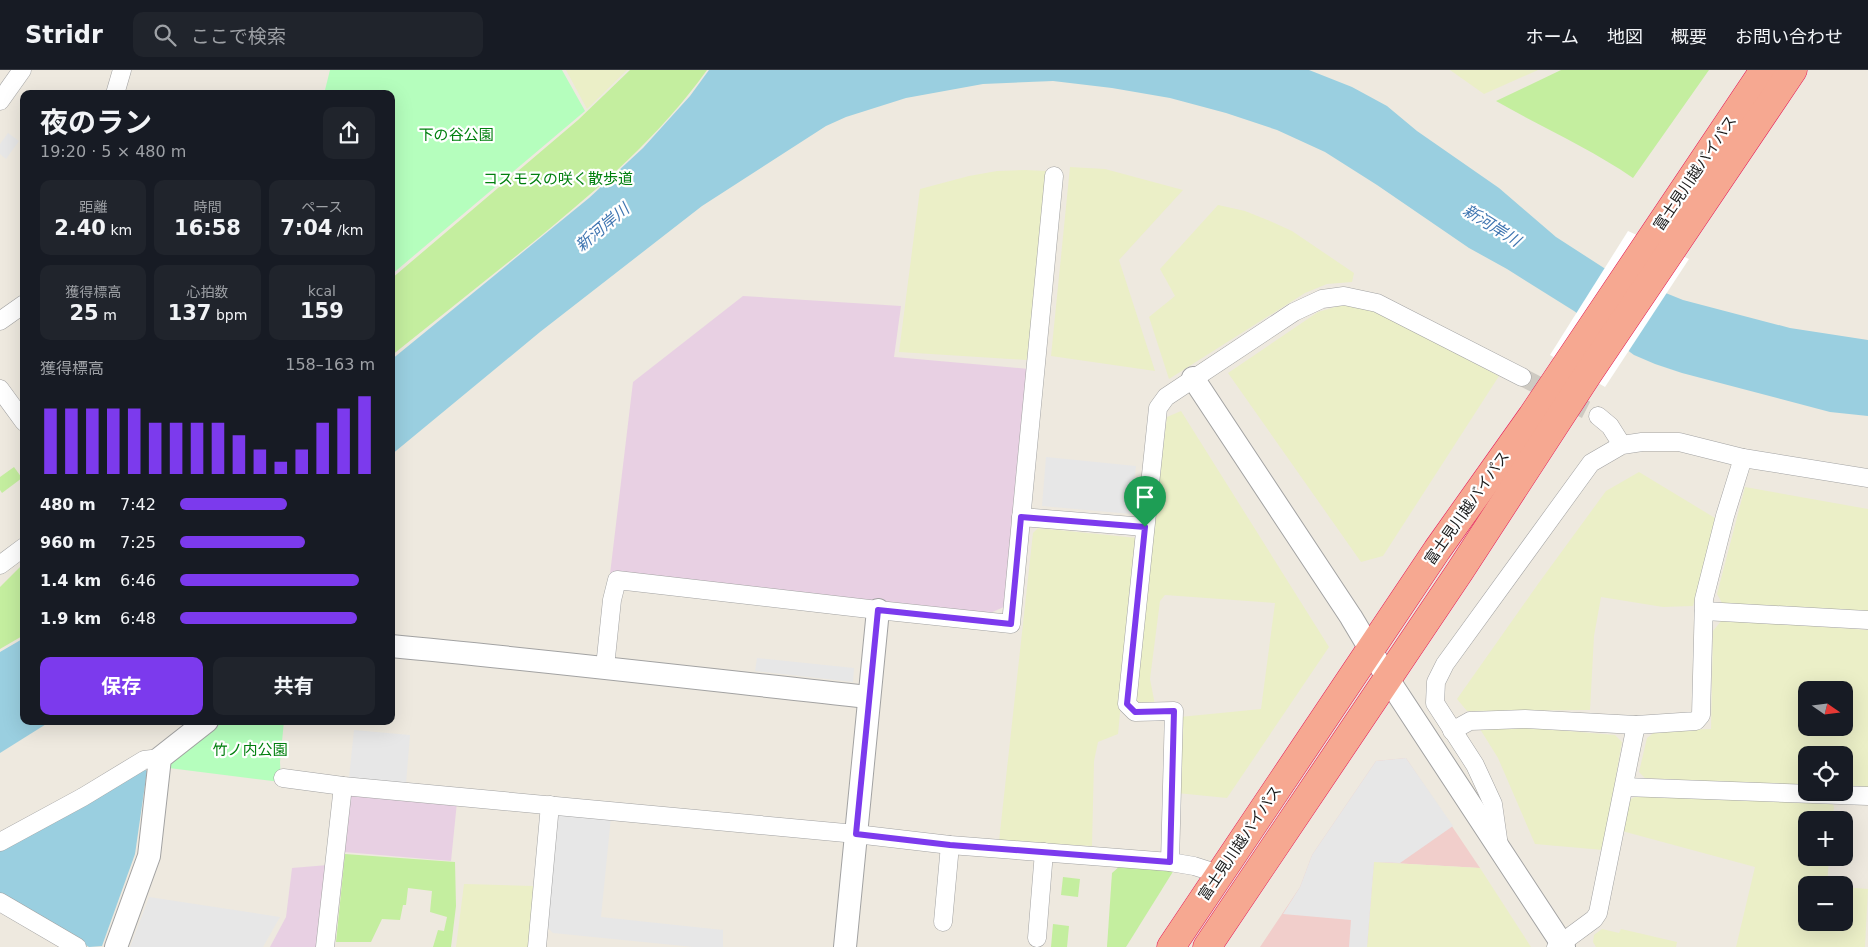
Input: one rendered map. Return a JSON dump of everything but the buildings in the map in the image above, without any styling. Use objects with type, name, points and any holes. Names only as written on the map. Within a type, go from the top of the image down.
[{"type":"highway","name":"富士見川越バイパス","points":[[1207,947],[1460,571],[1578,368],[1659,247],[1764,70]]},
{"type":"highway","name":"富士見川越バイパス","points":[[1659,247],[1793,70]]},
{"type":"highway","name":"富士見川越バイパス","points":[[1171,947],[1437,550],[1507,452],[1578,368]]},
{"type":"street","points":[[0,101],[22,70]]},
{"type":"street","points":[[116,90],[122,70]]},
{"type":"street","points":[[605,667],[612,600],[617,580],[1011,624],[1054,176]]},
{"type":"street","points":[[1170,862],[1174,711],[1135,712],[1127,704],[1158,408],[1166,396],[1294,312],[1322,298],[1344,296],[1377,303],[1522,377]]},
{"type":"street","points":[[0,320],[20,307]]},
{"type":"street","points":[[1194,378],[1352,617],[1388,679],[1499,847],[1561,946],[1594,919],[1598,913],[1636,725]]},
{"type":"street","points":[[0,389],[20,416]]},
{"type":"street","points":[[1598,416],[1610,426],[1622,445]]},
{"type":"street","points":[[1499,847],[1493,804],[1475,765],[1435,703],[1436,682],[1445,664],[1591,463],[1622,445],[1642,442],[1679,442],[1743,458],[1868,478]]},
{"type":"street","points":[[1452,731],[1470,721],[1525,719],[1636,725],[1696,721],[1701,716],[1704,599],[1725,516],[1743,458]]},
{"type":"street","points":[[1021,517],[1145,527]]},
{"type":"street","points":[[0,565],[20,550]]},
{"type":"street","points":[[845,947],[878,610]]},
{"type":"street","points":[[1704,611],[1868,620]]},
{"type":"street","points":[[395,646],[605,667],[869,697]]},
{"type":"street","points":[[0,842],[83,797],[144,760],[160,758],[202,725]]},
{"type":"street","points":[[116,947],[149,856],[160,758]]},
{"type":"street","points":[[283,778],[343,786],[856,834],[950,845],[1170,862],[1194,866],[1219,874]]},
{"type":"street","points":[[325,947],[343,786]]},
{"type":"street","points":[[1624,787],[1868,796]]},
{"type":"street","points":[[537,947],[550,805]]},
{"type":"street","points":[[943,922],[950,845]]},
{"type":"street","points":[[1037,938],[1044,852]]},
{"type":"street","points":[[0,902],[77,947]]},
{"type":"shaded area","points":[[8,133],[19,141],[6,159],[0,154],[0,144]]},
{"type":"shaded area","points":[[743,296],[901,306],[894,357],[1029,369],[1004,607],[990,613],[610,574],[633,382]]},
{"type":"shaded area","points":[[1046,457],[1136,466],[1131,514],[1042,506]]},
{"type":"shaded area","points":[[757,658],[854,668],[853,682],[755,671]]},
{"type":"shaded area","points":[[354,730],[410,735],[406,784],[349,778]]},
{"type":"shaded area","points":[[1406,758],[1480,868],[1374,862],[1367,947],[1260,947],[1300,887],[1312,855],[1376,761]]},
{"type":"shaded area","points":[[1406,758],[1453,826],[1400,863],[1374,862],[1367,947],[1349,947],[1351,920],[1283,914],[1300,887],[1312,855],[1376,761]]},
{"type":"shaded area","points":[[350,793],[457,802],[451,861],[344,852]]},
{"type":"shaded area","points":[[560,811],[611,817],[601,917],[723,930],[723,947],[693,947],[553,933],[544,924],[554,815]]},
{"type":"shaded area","points":[[328,865],[319,947],[270,947],[286,917],[292,868]]},
{"type":"shaded area","points":[[149,897],[280,917],[263,947],[130,947]]},
{"type":"green space","name":"下の谷公園","points":[[330,70],[562,70],[585,111],[395,272],[395,90],[325,90]]},
{"type":"green space","points":[[566,70],[627,70],[587,109]]},
{"type":"green space","name":"コスモスの咲く散歩道","points":[[630,70],[707,70],[689,94],[649,139],[606,181],[395,353],[395,276],[578,120]]},
{"type":"green space","points":[[1450,70],[1538,70],[1484,94]]},
{"type":"green space","points":[[1561,70],[1709,70],[1633,178],[1583,147],[1496,101]]},
{"type":"green space","points":[[1070,167],[1105,169],[1183,190],[1119,260],[1155,371],[1051,356]]},
{"type":"green space","points":[[997,171],[1047,171],[1027,360],[899,352],[920,189],[969,176]]},
{"type":"green space","points":[[1218,205],[1245,211],[1292,231],[1354,273],[1352,282],[1327,284],[1305,293],[1169,379],[1149,317],[1175,296],[1160,269]]},
{"type":"green space","points":[[1342,305],[1371,309],[1499,376],[1383,556],[1361,562],[1228,373],[1318,312]]},
{"type":"green space","points":[[1181,411],[1329,647],[1227,798],[1177,793],[1180,717],[1261,709],[1275,603],[1165,595],[1160,601],[1150,679],[1155,705],[1139,703],[1135,699],[1167,417]]},
{"type":"green space","points":[[14,467],[20,475],[20,480],[2,493],[0,490],[0,477]]},
{"type":"green space","points":[[1639,472],[1715,518],[1693,606],[1663,607],[1601,597],[1594,636],[1590,710],[1467,711],[1457,699],[1538,584],[1606,491]]},
{"type":"green space","points":[[1745,487],[1868,509],[1868,611],[1722,603],[1717,594]]},
{"type":"green space","points":[[1038,528],[1137,538],[1118,734],[1098,742],[1094,761],[1092,846],[999,841],[1033,533]]},
{"type":"green space","points":[[20,567],[20,637],[0,649],[0,587]]},
{"type":"green space","points":[[1722,620],[1868,630],[1868,789],[1853,788],[1853,746],[1798,746],[1798,786],[1645,778],[1639,772],[1647,738],[1656,731],[1711,729],[1713,631]]},
{"type":"green space","name":"竹ノ内公園","points":[[197,725],[284,725],[280,762],[281,782],[169,768],[173,744]]},
{"type":"green space","points":[[1520,727],[1615,735],[1622,742],[1603,850],[1535,844],[1498,758],[1480,729]]},
{"type":"green space","points":[[1639,795],[1829,801],[1834,806],[1834,811],[1798,811],[1798,866],[1828,866],[1828,876],[1798,876],[1798,931],[1853,931],[1853,888],[1868,889],[1865,947],[1736,947],[1755,867],[1622,831],[1629,800]]},
{"type":"green space","points":[[345,854],[455,862],[456,906],[451,947],[433,947],[438,930],[444,931],[447,917],[430,912],[432,891],[408,888],[406,905],[403,905],[400,920],[382,919],[371,942],[336,942]]},
{"type":"green space","points":[[1374,862],[1480,868],[1531,947],[1367,947]]},
{"type":"green space","points":[[1120,866],[1174,870],[1126,947],[1107,947],[1112,873]]},
{"type":"green space","points":[[1063,877],[1080,879],[1078,897],[1061,895]]},
{"type":"green space","points":[[464,884],[533,886],[529,947],[456,947]]},
{"type":"green space","points":[[1053,924],[1069,926],[1067,947],[1051,947]]},
{"type":"green space","points":[[1602,929],[1619,933],[1621,929],[1677,942],[1676,947],[1596,947],[1593,942],[1594,935]]},
{"type":"water","name":"新河岸川","points":[[709,70],[1309,70],[1352,87],[1387,106],[1417,131],[1499,188],[1556,237],[1604,268],[1683,300],[1790,328],[1868,340],[1868,416],[1830,412],[1682,373],[1634,355],[1574,311],[1507,269],[1469,248],[1325,152],[1277,130],[1226,113],[1170,98],[1112,88],[1053,81],[983,84],[906,98],[846,117],[826,126],[702,206],[540,332],[395,452],[395,357],[589,198],[643,148],[690,96]]},
{"type":"water","points":[[20,640],[20,725],[45,725],[0,753],[0,652]]},
{"type":"water","points":[[143,768],[147,771],[135,854],[102,946],[89,947],[0,895],[0,849]]},
{"type":"pier","points":[[1628,231],[1689,259],[1605,387],[1550,355]]},
{"type":"tunnel","points":[[1522,377],[1598,416]]},
{"type":"route","points":[[1021,517],[1145,527],[1127,704],[1135,712],[1174,711],[1170,862],[950,845],[856,834],[878,610],[1011,624],[1021,517]]}]
